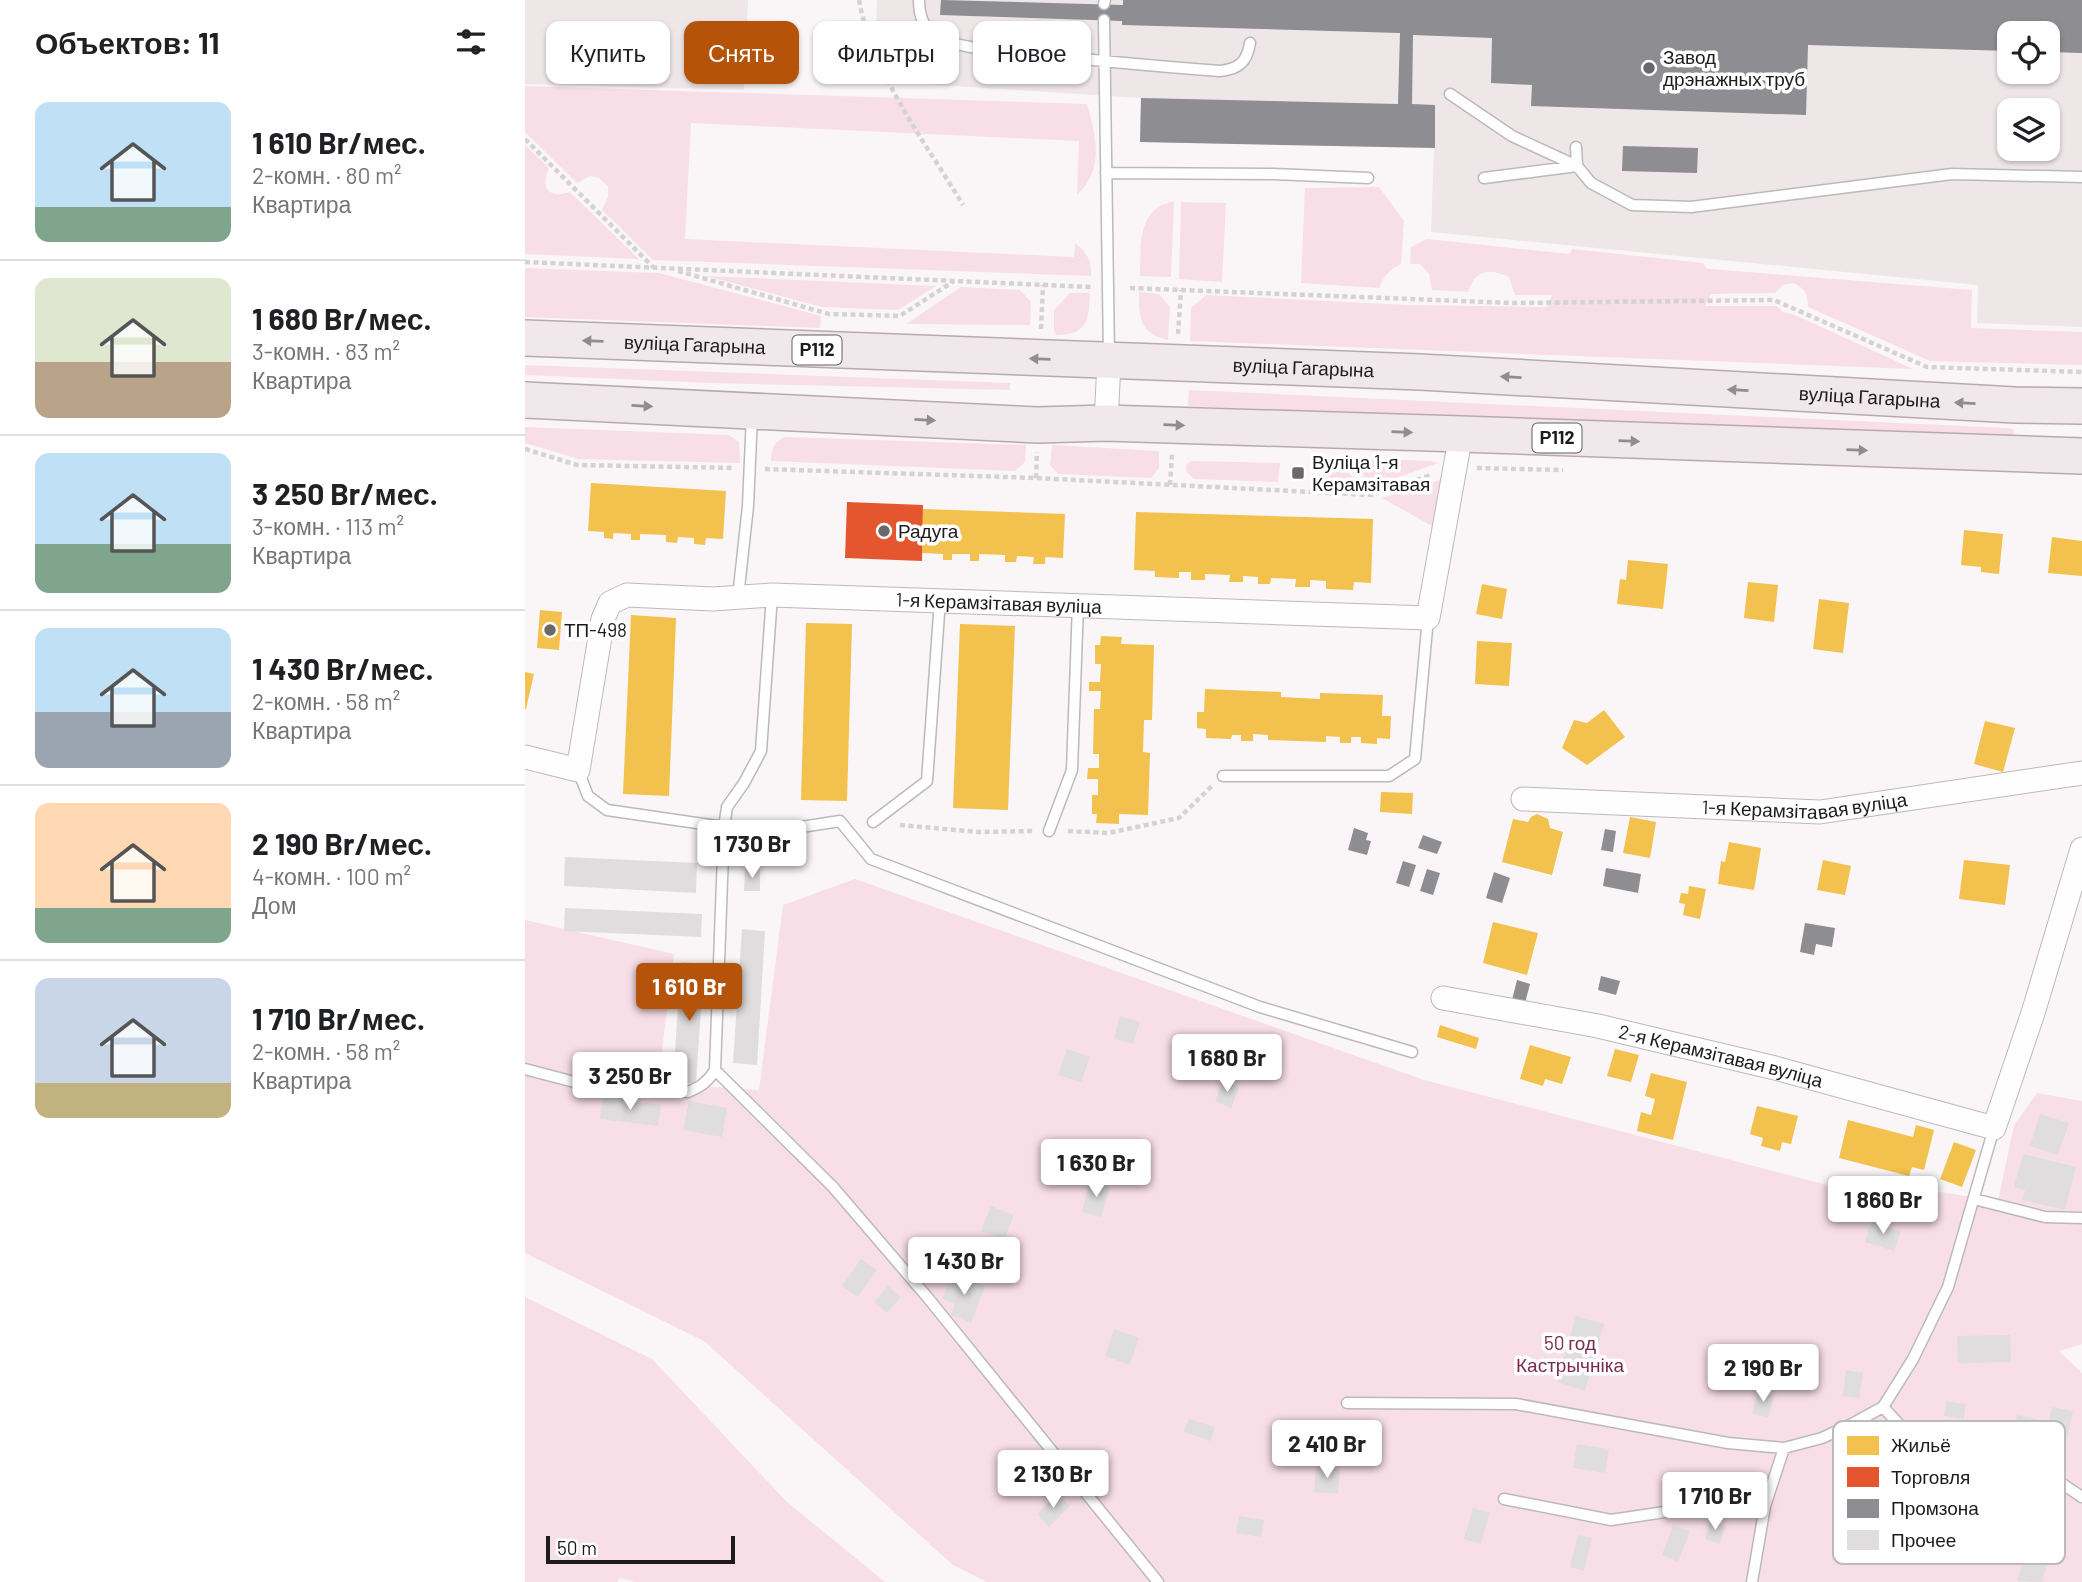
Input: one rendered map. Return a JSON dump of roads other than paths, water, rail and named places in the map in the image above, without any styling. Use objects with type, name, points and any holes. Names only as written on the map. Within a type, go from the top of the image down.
[{"type":"main road","name":"вуліца Гагарына","points":[[525,338],[1420,372],[2015,405],[2080,406]]},
{"type":"main road","name":"Р112","points":[[525,400],[1038,425],[1106,423],[1458,451],[2082,456]]},
{"type":"main road","points":[[2007,455],[2024,449],[2033,434],[2029,416],[2015,405]]},
{"type":"main road","points":[[2080,406],[2063,415],[2058,431],[2059,439],[2069,452],[2082,456]]},
{"type":"street","points":[[1106,423],[1109,362]]},
{"type":"street","points":[[1428,618],[1458,451]]},
{"type":"street","name":"1-я Керамзітавая вуліца","points":[[578,770],[603,619],[610,603],[627,596],[713,599],[772,595],[1428,618]]},
{"type":"street","points":[[525,757],[578,770]]},
{"type":"street","name":"1-я Керамзітавая вуліца","points":[[1523,799],[1821,812],[2082,773]]},
{"type":"street","points":[[1994,1128],[2033,1013],[2082,849]]},
{"type":"street","name":"2-я Керамзітавая вуліца","points":[[1443,998],[1598,1026],[1775,1068],[1994,1128]]},
{"type":"lane","points":[[919,0],[922,20],[927,30],[953,43],[1105,62],[1232,70],[1245,60],[1250,43]]},
{"type":"lane","points":[[1104,20],[1109,362]]},
{"type":"lane","points":[[1450,94],[1512,136],[1577,166],[1591,183],[1632,205],[1691,207],[1952,174],[2082,177]]},
{"type":"lane","points":[[1576,147],[1577,166]]},
{"type":"lane","points":[[1483,178],[1577,166]]},
{"type":"lane","points":[[1106,173],[1273,174],[1369,178]]},
{"type":"lane","points":[[738,597],[748,506],[753,412]]},
{"type":"lane","points":[[525,1069],[582,1084],[688,1092],[709,1080],[715,1070],[724,827],[727,807],[761,751],[772,595]]},
{"type":"lane","points":[[873,822],[927,781],[940,600]]},
{"type":"lane","points":[[1049,831],[1072,770],[1078,605]]},
{"type":"lane","points":[[1223,776],[1389,776],[1415,759],[1428,618]]},
{"type":"lane","points":[[578,770],[588,796],[607,810],[756,834],[840,821],[871,859],[1260,1007],[1412,1052]]},
{"type":"lane","points":[[715,1070],[833,1187],[928,1298],[1158,1582]]},
{"type":"lane","points":[[1857,1421],[1883,1406],[1913,1359],[1948,1287],[1994,1128]]},
{"type":"lane","points":[[1974,1199],[2045,1217],[2082,1218]]},
{"type":"lane","points":[[1347,1403],[1515,1404],[1728,1443],[1784,1448],[1833,1433]]},
{"type":"lane","points":[[1883,1406],[1896,1421]]},
{"type":"lane","points":[[1752,1582],[1765,1506],[1784,1448]]},
{"type":"lane","points":[[2065,1486],[2082,1497]]},
{"type":"lane","points":[[1504,1499],[1611,1520],[1712,1505],[1765,1506]]},
{"type":"place","name":"Завод дрэнажных труб","points":[[1649,68]]},
{"type":"place","name":"Вуліца 1-я Керамзітавая","points":[[1298,473]]},
{"type":"place","name":"Радуга","points":[[884,531]]},
{"type":"place","name":"ТП-498","points":[[550,630]]},
{"type":"park label","name":"50 год Кастрычніка","points":[[1570,1354]]}]
